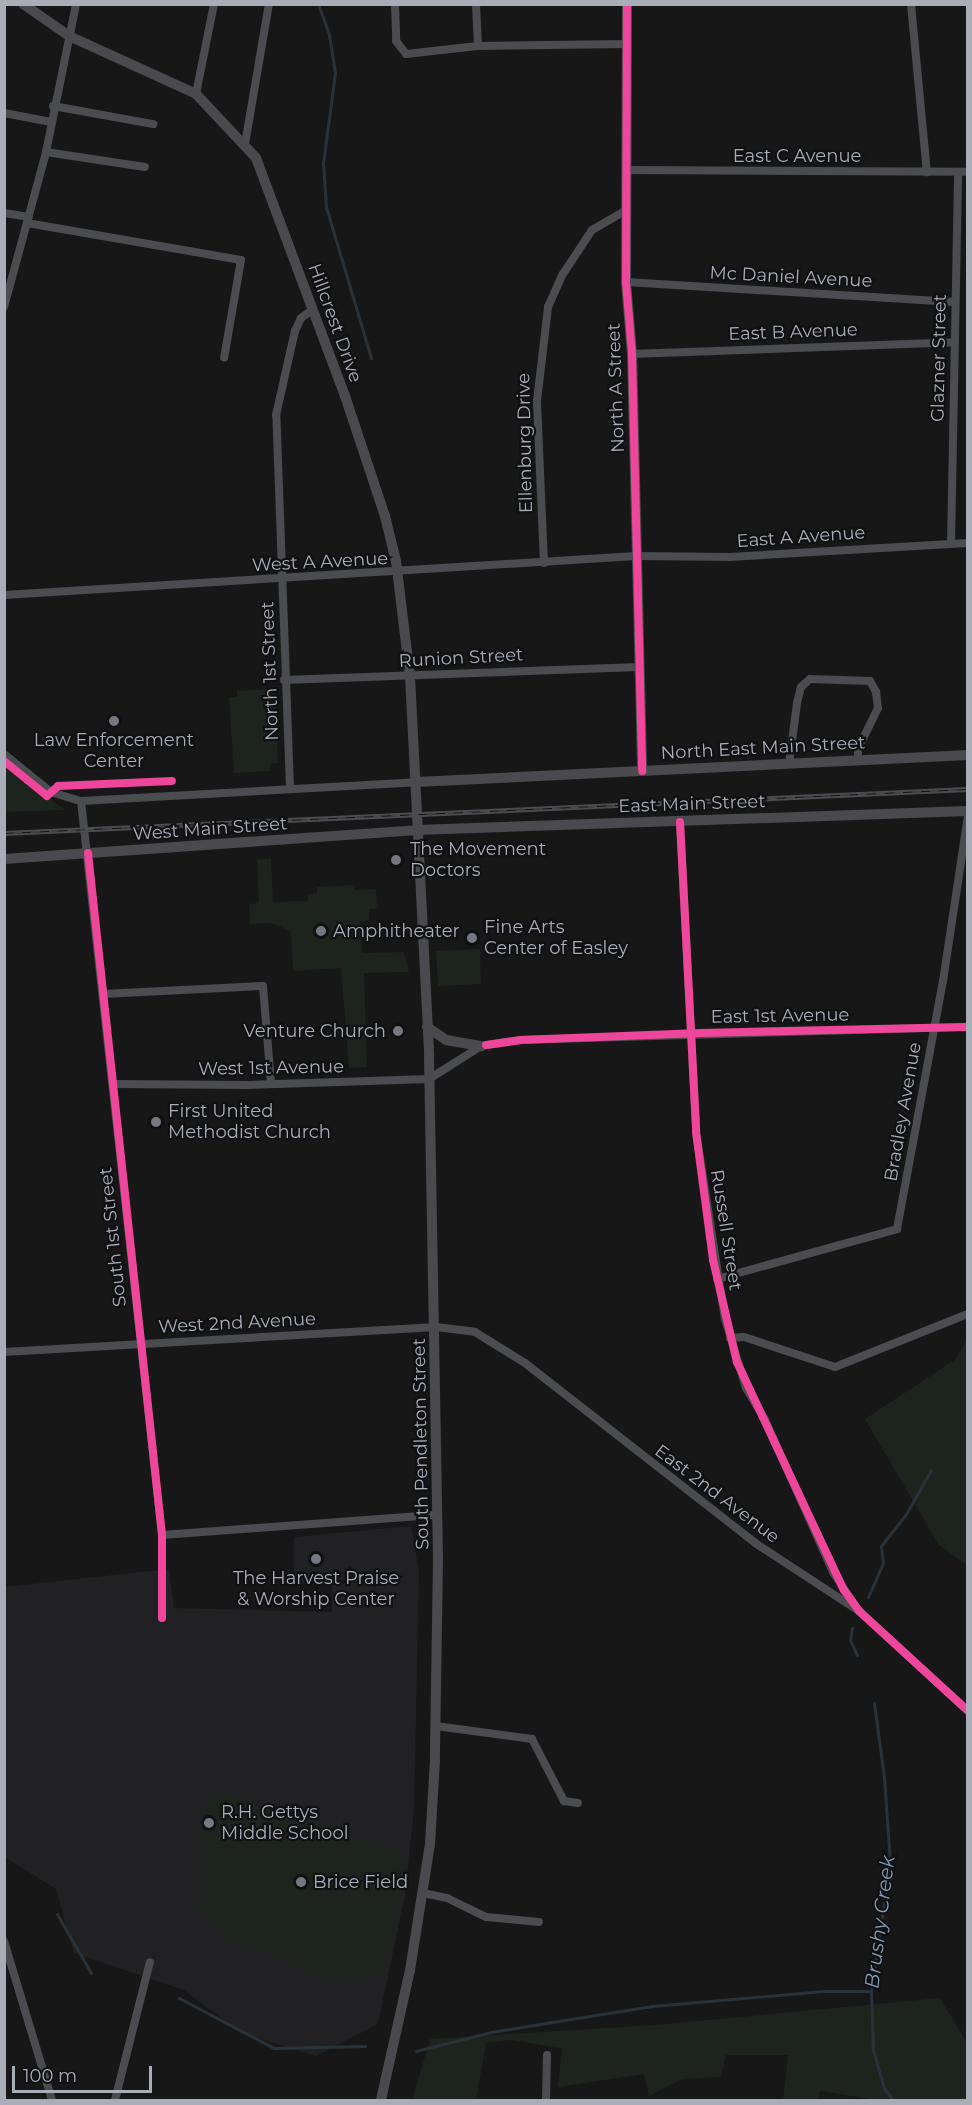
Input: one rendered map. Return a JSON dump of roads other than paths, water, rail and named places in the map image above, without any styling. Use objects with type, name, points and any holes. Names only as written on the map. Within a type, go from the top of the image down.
[{"type":"main road","name":"Hillcrest Drive","points":[[23,4],[69,36],[196,94],[245,144],[267,182],[385,516],[398,573],[410,676],[416,782]]},
{"type":"main road","name":"North A Street","points":[[627,4],[626,282],[632,354],[642,771]]},
{"type":"main road","name":"North East Main Street","points":[[416,782],[789,765],[858,758],[968,755]]},
{"type":"main road","name":"South Pendleton Street","points":[[381,2100],[423,1893],[436,1726],[436,1327],[429,1079],[416,782]]},
{"type":"main road","name":"East Main Street","points":[[417,830],[968,813]]},
{"type":"main road","name":"West Main Street","points":[[4,858],[417,830]]},
{"type":"main road","points":[[427,1027],[446,1040],[481,1046]]},
{"type":"street","points":[[4,307],[46,152],[53,106],[76,4]]},
{"type":"street","points":[[196,94],[214,4]]},
{"type":"street","points":[[245,144],[269,4]]},
{"type":"street","points":[[395,4],[396,41],[406,54],[478,46],[627,44]]},
{"type":"street","points":[[476,4],[478,46]]},
{"type":"street","points":[[911,4],[927,172]]},
{"type":"street","points":[[53,106],[153,124]]},
{"type":"street","points":[[4,113],[51,122]]},
{"type":"street","points":[[46,152],[145,167]]},
{"type":"street","name":"East C Avenue","points":[[626,170],[968,172]]},
{"type":"street","name":"Glazner Street","points":[[951,544],[958,172]]},
{"type":"street","name":"Ellenburg Drive","points":[[544,563],[537,401],[548,307],[563,274],[592,231],[626,210]]},
{"type":"street","points":[[4,213],[28,220],[242,260],[224,358]]},
{"type":"street","name":"Mc Daniel Avenue","points":[[626,282],[954,302]]},
{"type":"street","name":"North 1st Street","points":[[290,788],[284,680],[276,415],[295,332],[301,318],[312,310]]},
{"type":"street","name":"East B Avenue","points":[[632,354],[955,342]]},
{"type":"street","name":"East A Avenue","points":[[636,556],[730,557],[968,543]]},
{"type":"street","name":"West A Avenue","points":[[4,596],[398,573],[636,556]]},
{"type":"street","name":"Runion Street","points":[[284,680],[639,667]]},
{"type":"street","points":[[789,765],[797,703],[801,687],[810,679],[870,681],[878,708],[858,749],[858,758]]},
{"type":"street","points":[[4,754],[51,792],[81,801],[416,782]]},
{"type":"street","name":"South 1st Street","points":[[81,801],[162,1535],[162,1618]]},
{"type":"street","name":"Bradley Avenue","points":[[717,1279],[811,1256],[897,1229],[934,1028],[968,813]]},
{"type":"street","name":"Russell Street","points":[[680,822],[696,1132],[717,1279],[730,1338],[747,1388],[782,1457],[833,1572],[859,1611]]},
{"type":"street","points":[[103,994],[262,986],[271,1084]]},
{"type":"street","name":"East 1st Avenue","points":[[429,1079],[481,1046],[520,1040],[691,1033],[968,1027]]},
{"type":"street","name":"West 1st Avenue","points":[[112,1084],[271,1084],[429,1079]]},
{"type":"street","points":[[730,1338],[744,1337],[835,1367],[965,1314]]},
{"type":"street","name":"West 2nd Avenue","points":[[4,1352],[436,1327]]},
{"type":"street","name":"East 2nd Avenue","points":[[436,1327],[475,1332],[525,1363],[755,1543],[859,1611],[968,1710]]},
{"type":"street","points":[[162,1535],[437,1515]]},
{"type":"street","points":[[436,1726],[532,1739],[564,1802],[578,1803]]},
{"type":"street","points":[[423,1893],[440,1895],[486,1917],[539,1922]]},
{"type":"street","points":[[4,1941],[52,2100]]},
{"type":"street","points":[[115,2100],[150,1962]]},
{"type":"street","points":[[546,2100],[547,2055]]},
{"type":"waterway","points":[[318,4],[329,35],[335,73],[323,163],[326,207],[371,358]]},
{"type":"waterway","name":"Brushy Creek","points":[[868,1597],[883,1563],[881,1546],[906,1514],[931,1470]]},
{"type":"waterway","name":"Brushy Creek","points":[[852,1628],[850,1640],[857,1655]]},
{"type":"waterway","name":"Brushy Creek","points":[[874,1703],[884,1777],[890,1863],[871,1991],[873,2050],[884,2088],[893,2100]]},
{"type":"waterway","points":[[57,1914],[91,1973]]},
{"type":"waterway","points":[[416,2051],[491,2032],[652,2006],[823,1991],[871,1991]]},
{"type":"waterway","points":[[179,1998],[274,2048],[365,2046]]},
{"type":"railway","points":[[4,833],[968,789]]},
{"type":"place","name":"Law Enforcement Center","points":[[114,721]]},
{"type":"place","name":"The Movement Doctors","points":[[396,860]]},
{"type":"place","name":"Amphitheater","points":[[321,931]]},
{"type":"place","name":"Fine Arts Center of Easley","points":[[472,938]]},
{"type":"place","name":"Venture Church","points":[[398,1031]]},
{"type":"place","name":"First United Methodist Church","points":[[156,1122]]},
{"type":"place","name":"The Harvest Praise & Worship Center","points":[[316,1559]]},
{"type":"place","name":"R.H. Gettys Middle School","points":[[209,1823]]},
{"type":"place","name":"Brice Field","points":[[301,1882]]}]
